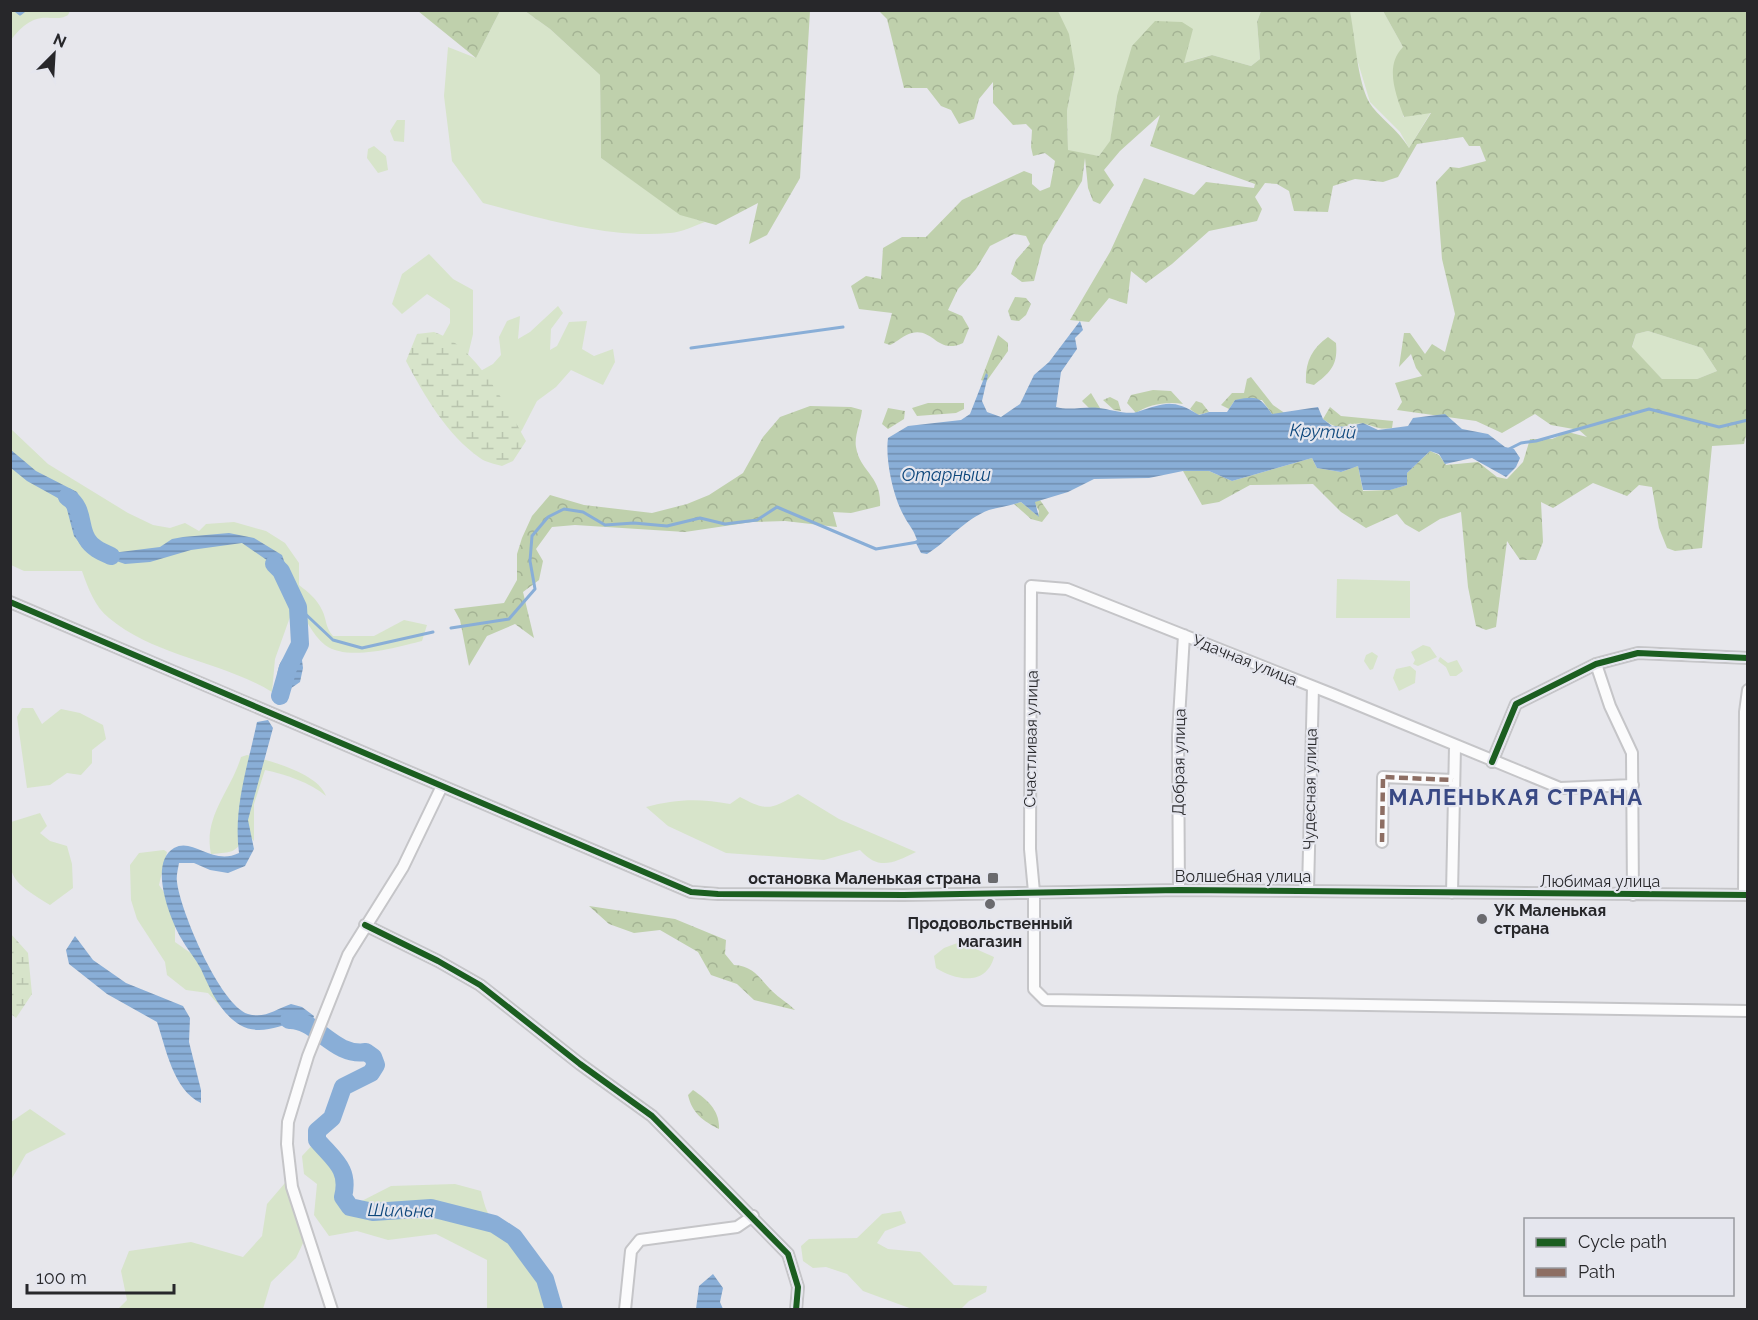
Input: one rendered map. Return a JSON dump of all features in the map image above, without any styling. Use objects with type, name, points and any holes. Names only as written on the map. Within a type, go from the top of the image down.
[{"type":"street","name":"Удачная улица","points":[[1031,586],[1067,589],[1560,788],[1633,785]]},
{"type":"street","name":"Счастливая улица","points":[[1031,586],[1030,849],[1034,892],[1034,989],[1037,995],[1053,1002],[1748,1011]]},
{"type":"street","name":"Волшебная улица","points":[[10,602],[692,892],[904,895],[1308,890],[1452,893]]},
{"type":"street","name":"Добрая улица","points":[[1179,890],[1178,735],[1184,635]]},
{"type":"street","points":[[1492,762],[1516,704],[1596,664],[1638,653],[1748,658]]},
{"type":"street","points":[[1596,664],[1610,706],[1632,753],[1633,895]]},
{"type":"street","name":"Чудесная улица","points":[[1308,890],[1313,687]]},
{"type":"street","points":[[1746,895],[1745,712],[1748,690]]},
{"type":"street","points":[[1452,893],[1455,747]]},
{"type":"street","points":[[1382,842],[1383,777],[1453,780]]},
{"type":"street","points":[[332,1310],[305,1230],[288,1165],[288,1122],[308,1056],[348,955],[403,867],[442,786]]},
{"type":"street","name":"Любимая улица","points":[[1452,893],[1746,895]]},
{"type":"street","points":[[365,925],[438,961],[480,985],[579,1064],[652,1116],[788,1254],[798,1287],[796,1310]]},
{"type":"street","points":[[625,1310],[631,1251],[640,1240],[737,1227],[753,1216]]},
{"type":"green space","points":[[11,10],[70,11],[62,18],[32,21],[11,40]]},
{"type":"green space","points":[[418,11],[500,11],[476,58]]},
{"type":"green space","points":[[500,11],[525,11],[550,29],[600,75],[601,158],[680,214],[705,222],[674,232],[624,233],[576,226],[483,203],[452,161],[444,96],[448,47],[476,58]]},
{"type":"green space","points":[[525,11],[810,11],[800,178],[767,235],[749,244],[758,203],[716,225],[680,215],[601,158],[600,75],[550,29]]},
{"type":"green space","points":[[879,11],[1058,11],[1069,34],[1075,69],[1067,111],[1068,150],[1099,156],[1110,141],[1117,96],[1132,46],[1155,21],[1182,22],[1193,29],[1184,63],[1212,55],[1251,66],[1260,59],[1257,22],[1261,11],[1350,11],[1365,93],[1377,112],[1409,148],[1431,113],[1404,117],[1393,81],[1394,63],[1403,47],[1383,11],[1747,11],[1747,431],[1744,444],[1712,446],[1702,548],[1675,551],[1667,548],[1659,528],[1652,487],[1639,485],[1627,496],[1593,483],[1553,508],[1541,502],[1543,542],[1536,560],[1520,560],[1507,541],[1496,627],[1486,630],[1476,626],[1468,587],[1461,512],[1440,519],[1419,532],[1405,524],[1397,514],[1366,528],[1341,512],[1313,484],[1250,485],[1219,502],[1202,505],[1183,471],[1209,471],[1232,481],[1312,458],[1317,468],[1341,472],[1358,466],[1363,491],[1389,490],[1407,485],[1407,473],[1430,451],[1439,455],[1446,465],[1478,462],[1497,477],[1507,479],[1523,462],[1530,439],[1552,439],[1568,432],[1587,437],[1579,430],[1551,425],[1535,414],[1502,433],[1476,421],[1397,410],[1402,402],[1395,383],[1422,376],[1411,354],[1399,367],[1404,333],[1410,333],[1425,354],[1432,344],[1445,352],[1455,314],[1442,259],[1436,182],[1450,167],[1459,168],[1486,161],[1480,146],[1469,146],[1463,137],[1417,144],[1398,177],[1383,182],[1355,179],[1333,186],[1328,212],[1294,211],[1289,191],[1277,184],[1265,183],[1255,197],[1262,209],[1257,221],[1209,231],[1172,264],[1146,283],[1131,271],[1127,304],[1109,298],[1089,322],[1070,320],[1110,252],[1144,178],[1194,195],[1206,182],[1254,188],[1255,184],[1150,146],[1160,115],[1120,151],[1104,170],[1114,185],[1100,204],[1093,201],[1088,188],[1085,158],[1082,181],[1043,245],[1034,281],[1022,282],[1011,274],[1016,260],[1030,244],[1026,236],[1014,234],[990,246],[976,269],[958,289],[948,310],[962,316],[969,328],[963,343],[947,346],[919,332],[909,334],[890,345],[884,343],[892,313],[859,309],[851,286],[866,276],[881,279],[883,248],[902,237],[926,237],[962,200],[1024,171],[1032,174],[1032,184],[1040,191],[1050,187],[1055,161],[1045,153],[1033,156],[1032,130],[1026,124],[1013,125],[993,103],[993,82],[979,99],[974,119],[959,124],[951,110],[941,106],[927,88],[904,88],[887,19]],"holes":[[[1648,331],[1702,348],[1717,371],[1697,379],[1662,379],[1632,347],[1636,334]]]},
{"type":"green space","points":[[1058,11],[1261,11],[1257,22],[1260,59],[1251,66],[1212,55],[1184,63],[1117,96],[1110,142],[1099,156],[1068,151],[1067,111],[1075,69]]},
{"type":"green space","points":[[1350,11],[1383,11],[1403,47],[1403,117],[1431,112],[1409,148],[1400,132],[1370,102],[1356,56]]},
{"type":"green space","points":[[397,120],[405,120],[404,142],[394,141],[390,131]]},
{"type":"green space","points":[[374,146],[386,156],[388,170],[378,173],[367,158],[368,149]]},
{"type":"green space","points":[[429,254],[453,279],[473,290],[473,334],[467,359],[439,343],[450,323],[450,309],[427,294],[402,314],[392,304],[402,274]]},
{"type":"green space","points":[[1015,297],[1026,298],[1031,304],[1026,315],[1019,321],[1011,320],[1008,311]]},
{"type":"green space","points":[[558,306],[563,313],[551,329],[550,350],[557,346],[569,322],[587,321],[582,349],[594,356],[613,349],[615,362],[603,385],[571,370],[556,387],[537,401],[522,430],[505,454],[468,378],[493,364],[501,355],[499,337],[507,321],[520,316],[518,339],[530,332]]},
{"type":"green space","points":[[1648,331],[1702,348],[1717,371],[1697,379],[1662,379],[1632,348],[1636,334]]},
{"type":"green space","points":[[434,332],[463,349],[499,394],[526,441],[513,461],[502,466],[480,458],[457,438],[429,401],[406,361],[417,334]]},
{"type":"green space","points":[[998,335],[1008,343],[1008,351],[986,382],[981,380]]},
{"type":"green space","points":[[1328,337],[1336,343],[1334,363],[1325,376],[1314,385],[1306,383],[1310,357],[1317,346]]},
{"type":"green space","points":[[1251,377],[1273,405],[1286,414],[1272,414],[1262,400],[1235,400],[1229,409],[1221,405],[1232,393],[1244,393],[1247,379]]},
{"type":"green space","points":[[1153,390],[1171,391],[1183,404],[1158,404],[1136,413],[1127,403],[1131,395]]},
{"type":"green space","points":[[1091,393],[1100,408],[1089,408],[1082,401]]},
{"type":"green space","points":[[1110,397],[1118,401],[1121,411],[1114,410],[1103,400]]},
{"type":"green space","points":[[1196,401],[1202,403],[1209,412],[1198,415],[1190,409]]},
{"type":"green space","points":[[928,403],[964,403],[964,409],[956,413],[917,416],[912,408]]},
{"type":"green space","points":[[810,406],[851,407],[862,410],[856,447],[862,463],[878,488],[880,506],[851,513],[833,512],[837,527],[785,521],[752,522],[685,532],[575,525],[552,527],[536,549],[543,561],[539,580],[523,592],[534,638],[515,624],[487,636],[469,666],[460,620],[454,609],[504,603],[517,580],[517,554],[522,538],[532,516],[550,495],[584,505],[652,513],[687,504],[709,495],[743,473],[763,437],[780,417]]},
{"type":"green space","points":[[1330,407],[1341,416],[1393,421],[1392,428],[1358,424],[1335,426],[1323,419]]},
{"type":"green space","points":[[888,408],[905,411],[904,419],[888,429],[882,424]]},
{"type":"green space","points":[[10,428],[48,464],[128,513],[153,525],[170,528],[185,523],[199,531],[206,524],[234,522],[266,531],[285,543],[299,563],[299,585],[318,602],[333,636],[374,636],[404,620],[427,625],[422,641],[373,652],[335,650],[325,645],[316,636],[295,603],[275,659],[272,692],[232,673],[147,642],[104,614],[92,597],[82,571],[24,571],[11,565]]},
{"type":"green space","points":[[1040,500],[1049,513],[1042,522],[1031,519],[1014,504],[1021,502],[1038,516],[1039,511],[1034,502]]},
{"type":"green space","points":[[1337,579],[1410,581],[1410,618],[1336,618]]},
{"type":"green space","points":[[1423,645],[1430,647],[1437,657],[1418,666],[1413,664],[1415,660],[1411,652]]},
{"type":"green space","points":[[1372,652],[1378,656],[1373,669],[1370,670],[1364,661],[1366,655]]},
{"type":"green space","points":[[1440,657],[1448,663],[1457,660],[1463,671],[1456,676],[1450,676],[1446,667],[1438,661]]},
{"type":"green space","points":[[1410,666],[1416,671],[1415,683],[1399,691],[1393,678],[1396,669]]},
{"type":"green space","points":[[22,708],[33,708],[42,724],[61,709],[80,713],[103,725],[106,739],[92,750],[92,763],[81,775],[67,773],[50,785],[27,788],[17,717]]},
{"type":"green space","points":[[247,755],[304,775],[314,781],[326,796],[297,780],[265,770],[254,804],[254,841],[246,833],[240,845],[233,851],[211,854],[210,840],[214,816],[241,757]]},
{"type":"green space","points":[[798,794],[839,819],[916,852],[886,863],[874,861],[860,850],[824,860],[726,853],[668,826],[646,807],[688,800],[730,804],[740,797],[757,805],[769,807]]},
{"type":"green space","points":[[40,813],[47,826],[40,833],[50,841],[67,846],[72,864],[73,888],[50,905],[16,880],[10,864],[11,822]]},
{"type":"green space","points":[[164,850],[167,852],[159,885],[175,908],[175,942],[202,961],[231,1010],[219,1005],[208,993],[186,990],[167,975],[165,962],[137,919],[131,900],[130,865],[139,853]]},
{"type":"green space","points":[[589,906],[675,919],[726,940],[725,954],[734,965],[752,971],[795,1010],[754,1000],[737,984],[711,975],[698,952],[660,930],[634,933],[609,924]]},
{"type":"green space","points":[[11,934],[28,953],[32,994],[16,1018],[11,1014]]},
{"type":"green space","points":[[960,942],[994,957],[985,973],[978,977],[961,978],[936,968],[934,956],[944,948]]},
{"type":"green space","points":[[693,1090],[712,1106],[719,1129],[695,1112],[688,1095]]},
{"type":"green space","points":[[30,1109],[66,1134],[26,1154],[11,1180],[11,1122]]},
{"type":"green space","points":[[317,1140],[335,1159],[342,1172],[345,1187],[343,1197],[350,1207],[391,1186],[455,1184],[481,1191],[490,1217],[515,1239],[534,1264],[554,1309],[487,1309],[487,1260],[436,1234],[388,1240],[357,1231],[329,1236],[314,1215],[317,1184],[304,1174],[302,1156]]},
{"type":"green space","points":[[285,1183],[304,1241],[296,1258],[271,1282],[263,1309],[118,1309],[127,1300],[121,1271],[129,1251],[191,1242],[243,1257],[262,1236],[267,1204]]},
{"type":"green space","points":[[901,1211],[906,1223],[885,1231],[877,1243],[888,1249],[920,1252],[954,1285],[987,1286],[986,1292],[969,1301],[961,1309],[912,1309],[863,1291],[847,1274],[826,1267],[813,1268],[803,1261],[801,1246],[809,1239],[857,1238],[882,1214]]},
{"type":"water","name":"Отарныш","points":[[1080,321],[1083,330],[1075,338],[1077,349],[1061,372],[1056,407],[1094,408],[1133,413],[1155,406],[1175,404],[1199,415],[1209,412],[1227,412],[1235,400],[1253,398],[1264,404],[1272,414],[1318,407],[1323,419],[1332,426],[1347,427],[1363,423],[1378,430],[1408,426],[1413,418],[1445,414],[1462,429],[1488,434],[1505,447],[1514,449],[1520,458],[1516,467],[1506,477],[1472,458],[1445,464],[1439,454],[1430,451],[1407,473],[1407,485],[1390,490],[1363,490],[1358,466],[1341,472],[1317,468],[1312,458],[1232,481],[1209,471],[1183,471],[1149,478],[1094,479],[1068,492],[1035,502],[1039,517],[1021,502],[989,510],[964,524],[935,549],[927,554],[921,553],[893,489],[887,447],[888,438],[908,426],[961,420],[970,414],[986,373],[988,375],[982,401],[987,412],[1001,417],[1020,404],[1034,375],[1049,362]]},
{"type":"water","points":[[11,450],[36,471],[77,492],[82,501],[79,525],[82,535],[100,551],[120,552],[160,547],[172,539],[229,533],[254,538],[282,555],[290,578],[283,586],[271,563],[242,543],[191,550],[150,562],[125,564],[85,550],[74,536],[65,502],[27,481],[11,468]]},
{"type":"water","points":[[300,644],[303,668],[300,682],[287,691],[277,686],[279,666],[284,657]]},
{"type":"water","points":[[268,720],[273,728],[248,820],[254,849],[245,866],[228,873],[210,870],[194,863],[179,863],[177,882],[185,913],[203,955],[214,976],[237,1007],[248,1014],[260,1015],[291,1004],[302,1007],[314,1016],[310,1029],[298,1021],[269,1029],[254,1030],[240,1025],[226,1014],[181,938],[167,905],[162,878],[166,855],[174,848],[188,846],[220,856],[239,853],[238,820],[246,770],[257,722]]},
{"type":"water","points":[[75,936],[93,960],[126,983],[183,1006],[190,1018],[189,1042],[201,1090],[201,1103],[191,1097],[177,1079],[167,1056],[157,1022],[107,994],[69,964],[66,950]]},
{"type":"water","points":[[713,1274],[723,1288],[720,1302],[723,1309],[696,1309],[699,1286]]},
{"type":"waterway","points":[[15,10],[20,14],[25,10]]},
{"type":"waterway","points":[[691,348],[843,327]]},
{"type":"waterway","name":"Крутий","points":[[1507,450],[1521,443],[1536,441],[1649,409],[1719,427],[1748,420]]},
{"type":"waterway","name":"Шильна","points":[[67,497],[76,506],[89,542],[111,556]]},
{"type":"waterway","points":[[451,628],[509,619],[535,589],[530,561],[532,536],[548,517],[564,509],[583,512],[605,525],[634,523],[667,526],[700,518],[725,524],[757,520],[777,507],[876,549],[918,542]]},
{"type":"waterway","name":"Шильна","points":[[274,564],[281,571],[298,607],[300,644],[288,668],[280,696]]},
{"type":"waterway","points":[[298,607],[333,640],[362,648],[433,632]]},
{"type":"waterway","name":"Шильна","points":[[289,1020],[308,1025],[344,1049],[366,1052],[373,1057],[376,1065],[371,1073],[343,1087],[332,1118],[317,1131],[317,1140],[335,1159],[342,1172],[345,1187],[343,1197],[350,1207],[373,1212],[431,1208],[494,1224],[514,1237],[545,1279],[554,1310]]},
{"type":"marked path","points":[[1382,842],[1383,777],[1453,780]]},
{"type":"cycle path","points":[[10,602],[691,892],[904,895],[1179,890],[1748,895]]},
{"type":"cycle path","points":[[1492,762],[1516,704],[1596,664],[1638,653],[1748,658]]},
{"type":"cycle path","points":[[365,925],[438,961],[480,985],[580,1064],[652,1116],[788,1254],[798,1287],[796,1310]]},
{"type":"place","name":"остановка Маленькая страна","points":[[993,878]]},
{"type":"place","name":"Продовольственный магазин","points":[[990,904]]},
{"type":"place","name":"УК Маленькая страна","points":[[1482,919]]},
{"type":"district","name":"МАЛЕНЬКАЯ СТРАНА","points":[[1516,797]]}]
